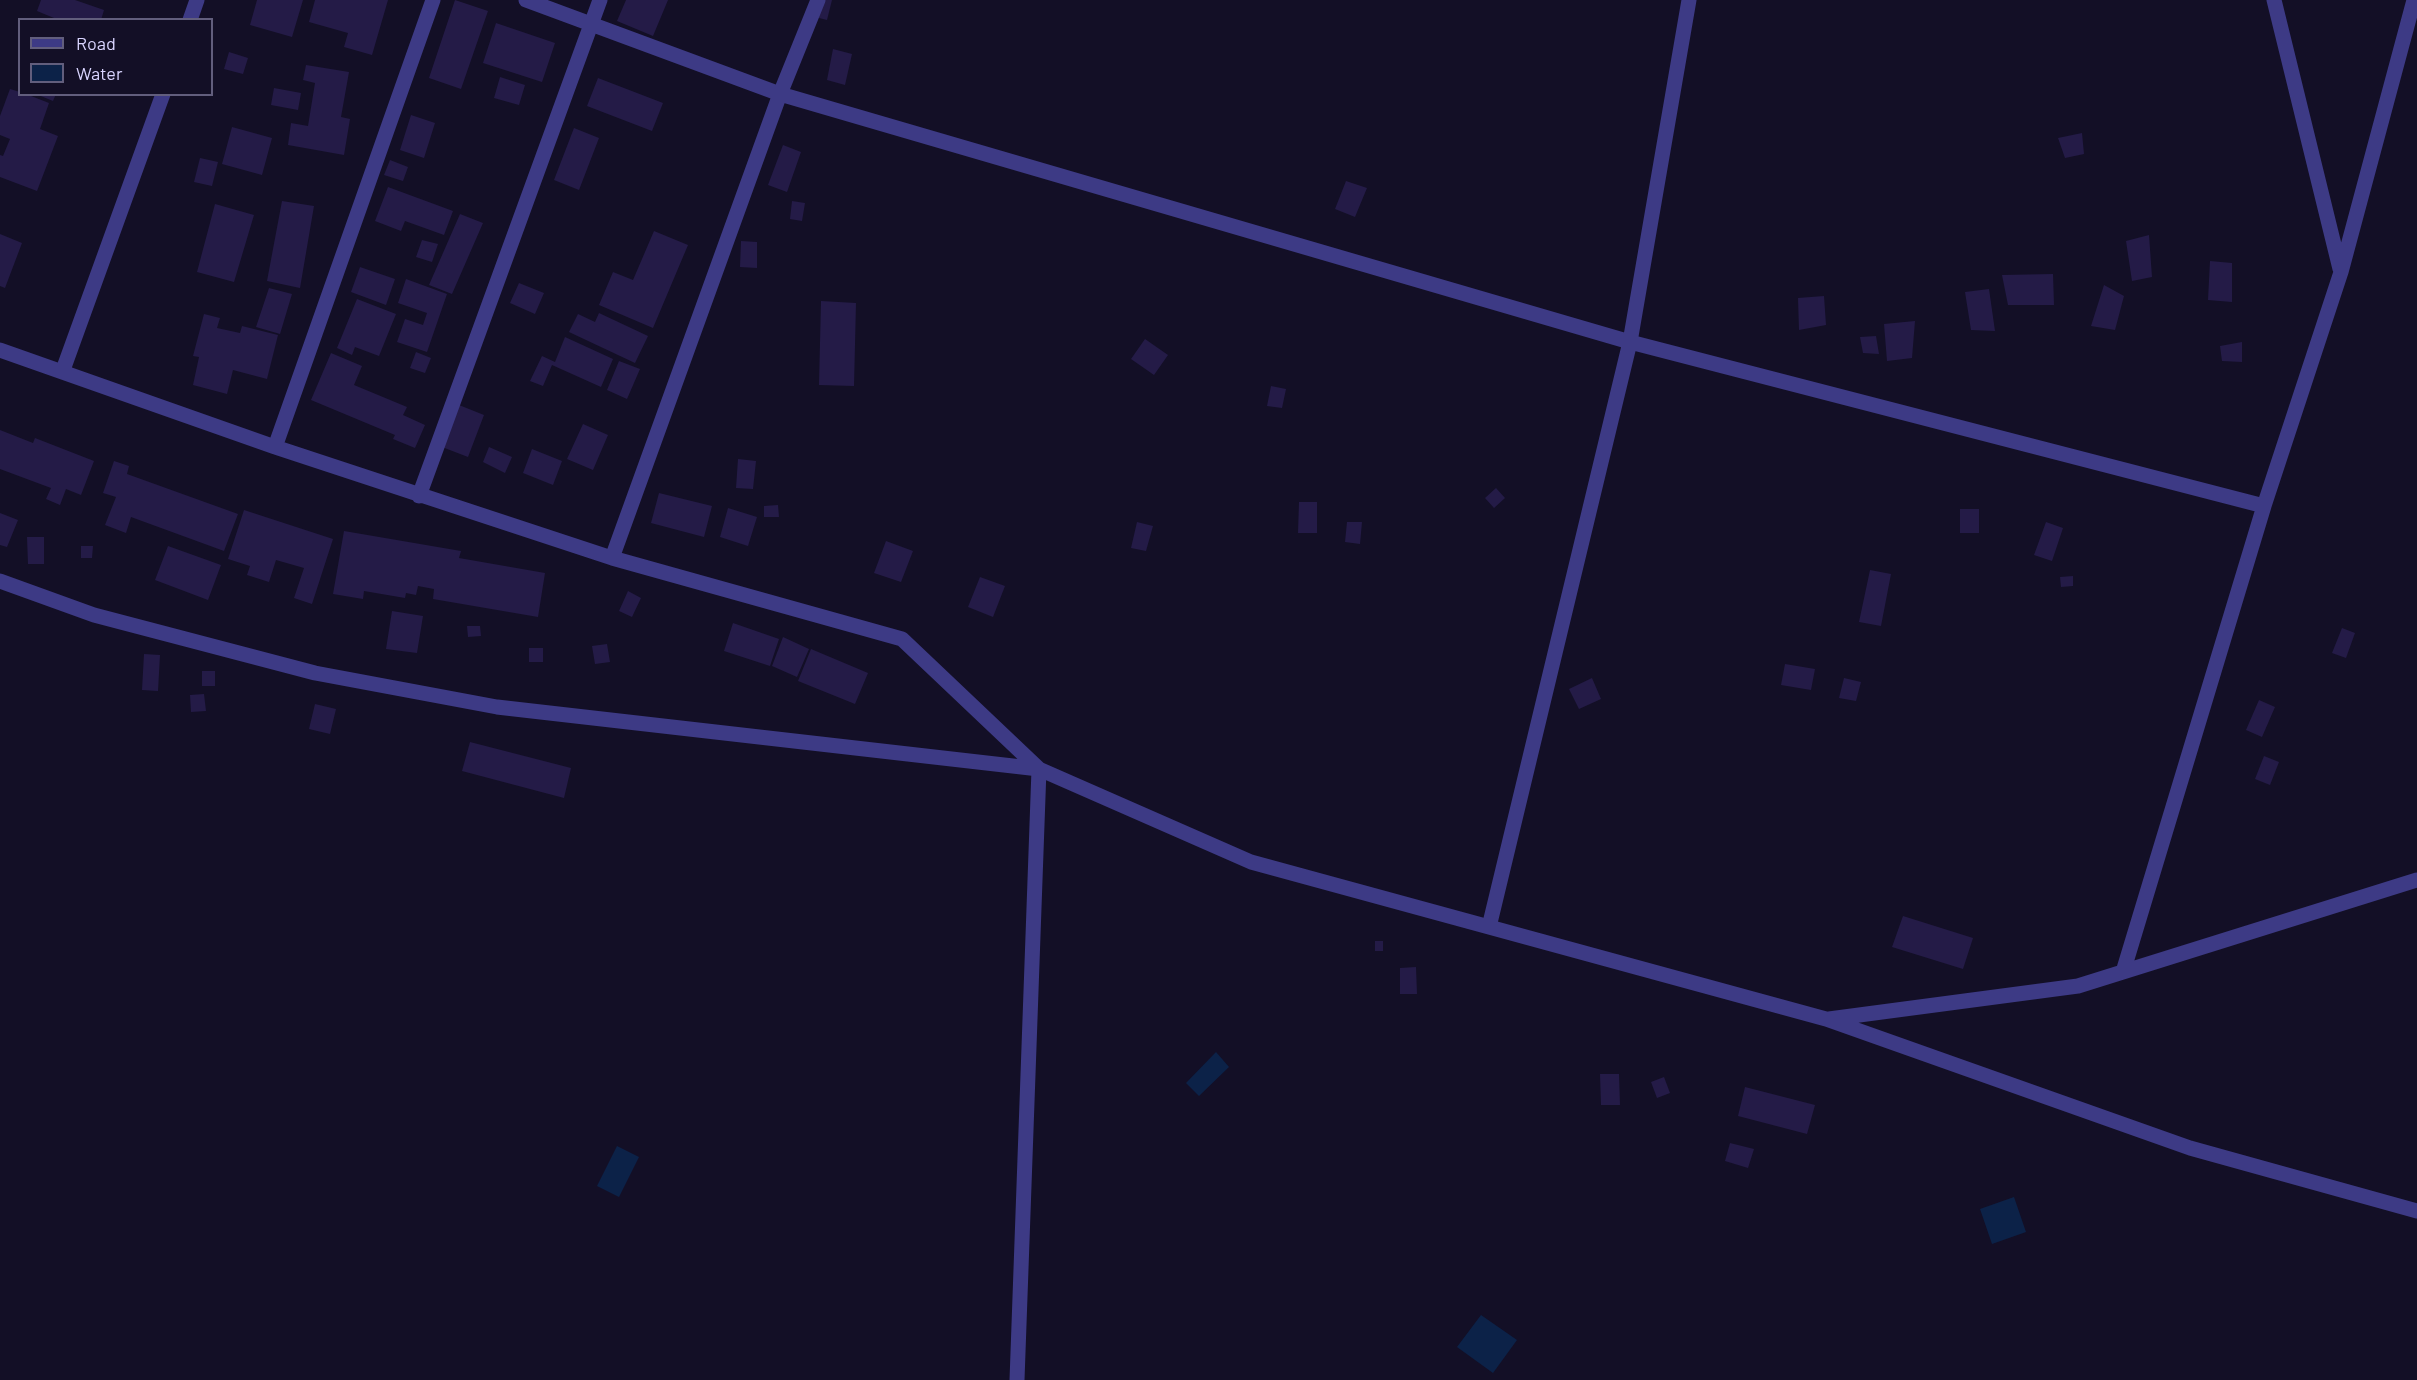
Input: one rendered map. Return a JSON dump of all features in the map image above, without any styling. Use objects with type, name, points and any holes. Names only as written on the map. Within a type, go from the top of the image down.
[{"type":"street","points":[[191,18],[197,0]]},
{"type":"street","points":[[275,447],[433,0]]},
{"type":"street","points":[[526,0],[780,94],[1630,342],[2264,506]]},
{"type":"street","points":[[419,496],[600,0]]},
{"type":"street","points":[[612,558],[780,94],[818,0]]},
{"type":"street","points":[[1489,927],[1630,342],[1689,0]]},
{"type":"street","points":[[2274,0],[2341,272]]},
{"type":"street","points":[[2123,972],[2264,506],[2341,272],[2414,0]]},
{"type":"street","points":[[63,370],[162,96]]},
{"type":"street","points":[[0,350],[63,370],[275,447],[419,496],[612,558],[902,639],[1039,769],[1017,1380]]},
{"type":"street","points":[[0,581],[94,615],[315,673],[496,707],[1039,769],[1251,862],[1826,1019],[2190,1148],[2417,1210]]},
{"type":"street","points":[[1826,1019],[2078,986],[2417,880]]},
{"type":"water","points":[[1216,1052],[1229,1067],[1199,1096],[1186,1083]]},
{"type":"water","points":[[617,1146],[639,1157],[619,1197],[597,1186]]},
{"type":"water","points":[[2014,1197],[2026,1232],[1992,1244],[1980,1209]]},
{"type":"water","points":[[1481,1315],[1517,1340],[1493,1373],[1457,1347]]},
{"type":"building","points":[[41,0],[75,0],[104,10],[102,18],[54,18],[37,11]]},
{"type":"building","points":[[257,0],[303,0],[292,37],[250,25]]},
{"type":"building","points":[[315,0],[388,0],[372,55],[344,47],[348,33],[309,22]]},
{"type":"building","points":[[455,0],[488,11],[461,89],[429,78]]},
{"type":"building","points":[[626,0],[668,0],[653,36],[617,21]]},
{"type":"building","points":[[819,0],[832,0],[827,20],[815,17]]},
{"type":"building","points":[[496,23],[555,43],[542,82],[483,63]]},
{"type":"building","points":[[833,49],[852,54],[845,85],[827,80]]},
{"type":"building","points":[[229,52],[248,58],[243,74],[224,69]]},
{"type":"building","points":[[306,65],[349,72],[341,117],[350,119],[344,155],[288,145],[291,123],[308,126],[315,83],[303,80]]},
{"type":"building","points":[[500,77],[525,85],[519,105],[494,98]]},
{"type":"building","points":[[598,78],[663,103],[652,131],[587,106]]},
{"type":"building","points":[[274,88],[301,93],[298,110],[271,105]]},
{"type":"building","points":[[10,89],[18,91],[18,96],[31,96],[49,103],[40,129],[58,136],[37,191],[0,177],[0,155],[3,156],[10,139],[0,135],[0,116]]},
{"type":"building","points":[[41,96],[55,96],[53,101]]},
{"type":"building","points":[[411,115],[435,123],[424,158],[400,150]]},
{"type":"building","points":[[232,127],[272,138],[262,175],[222,164]]},
{"type":"building","points":[[574,128],[599,138],[579,190],[554,180]]},
{"type":"building","points":[[2082,133],[2084,154],[2065,158],[2058,138]]},
{"type":"building","points":[[783,145],[801,152],[787,192],[768,185]]},
{"type":"building","points":[[200,158],[218,162],[212,186],[194,182]]},
{"type":"building","points":[[390,160],[408,167],[403,181],[384,175]]},
{"type":"building","points":[[1346,181],[1367,188],[1355,217],[1335,209]]},
{"type":"building","points":[[388,187],[453,211],[444,235],[405,221],[401,231],[375,221]]},
{"type":"building","points":[[282,201],[314,206],[300,288],[267,281]]},
{"type":"building","points":[[792,201],[805,203],[802,221],[790,219]]},
{"type":"building","points":[[215,204],[254,215],[234,282],[197,272]]},
{"type":"building","points":[[460,214],[483,223],[452,294],[429,285]]},
{"type":"building","points":[[654,231],[688,245],[653,328],[599,305],[613,272],[633,280]]},
{"type":"building","points":[[0,234],[22,243],[5,288],[0,286]]},
{"type":"building","points":[[2149,235],[2152,277],[2132,281],[2126,241]]},
{"type":"building","points":[[422,240],[438,244],[432,262],[416,257]]},
{"type":"building","points":[[741,241],[757,242],[757,268],[740,267]]},
{"type":"building","points":[[2210,261],[2232,263],[2232,302],[2208,300]]},
{"type":"building","points":[[360,267],[395,279],[386,305],[351,292]]},
{"type":"building","points":[[2053,274],[2054,305],[2008,305],[2002,275]]},
{"type":"building","points":[[406,279],[447,294],[427,352],[397,342],[405,319],[423,325],[427,313],[398,303]]},
{"type":"building","points":[[519,283],[544,293],[535,314],[510,303]]},
{"type":"building","points":[[2104,285],[2124,296],[2115,330],[2091,326]]},
{"type":"building","points":[[269,288],[292,294],[280,334],[256,327]]},
{"type":"building","points":[[1989,289],[1995,331],[1971,330],[1965,292]]},
{"type":"building","points":[[1824,296],[1826,325],[1799,330],[1798,298]]},
{"type":"building","points":[[357,299],[396,314],[379,356],[355,347],[352,355],[337,348]]},
{"type":"building","points":[[821,301],[856,303],[854,386],[819,385]]},
{"type":"building","points":[[599,313],[648,336],[635,363],[569,332],[578,314],[595,322]]},
{"type":"building","points":[[204,314],[220,318],[217,328],[240,333],[242,326],[278,335],[267,379],[233,370],[227,394],[193,385],[199,357],[193,356]]},
{"type":"building","points":[[1915,321],[1912,358],[1887,361],[1884,324]]},
{"type":"building","points":[[1876,336],[1879,354],[1863,353],[1860,337]]},
{"type":"building","points":[[565,337],[613,359],[601,387],[552,365],[543,386],[530,381],[542,356],[555,362]]},
{"type":"building","points":[[1145,339],[1168,355],[1154,375],[1131,359]]},
{"type":"building","points":[[2242,342],[2242,362],[2222,361],[2220,346]]},
{"type":"building","points":[[416,352],[431,358],[425,373],[410,368]]},
{"type":"building","points":[[331,353],[362,366],[354,385],[407,407],[403,415],[425,425],[415,448],[393,439],[395,435],[311,400]]},
{"type":"building","points":[[619,361],[640,369],[627,399],[607,390]]},
{"type":"building","points":[[1271,386],[1286,389],[1282,408],[1267,406]]},
{"type":"building","points":[[459,405],[484,415],[468,457],[442,447]]},
{"type":"building","points":[[583,424],[608,435],[593,470],[567,459]]},
{"type":"building","points":[[0,430],[33,443],[35,438],[94,461],[81,495],[66,489],[60,505],[46,499],[51,488],[0,469]]},
{"type":"building","points":[[489,447],[512,457],[505,473],[483,462]]},
{"type":"building","points":[[532,449],[562,461],[553,485],[523,473]]},
{"type":"building","points":[[738,459],[756,461],[753,489],[736,488]]},
{"type":"building","points":[[114,461],[129,466],[127,474],[238,514],[224,551],[131,517],[126,533],[105,525],[116,497],[103,493]]},
{"type":"building","points":[[1496,488],[1505,498],[1494,508],[1485,498]]},
{"type":"building","points":[[659,493],[712,506],[704,537],[651,523]]},
{"type":"building","points":[[1299,502],[1317,502],[1317,533],[1298,533]]},
{"type":"building","points":[[778,505],[779,517],[764,517],[764,506]]},
{"type":"building","points":[[728,508],[757,517],[748,546],[720,537]]},
{"type":"building","points":[[1960,509],[1979,509],[1979,533],[1960,533]]},
{"type":"building","points":[[244,510],[333,539],[312,604],[294,598],[304,568],[276,560],[269,582],[247,575],[250,566],[228,559]]},
{"type":"building","points":[[0,513],[18,520],[7,547],[0,545]]},
{"type":"building","points":[[1137,522],[1153,526],[1146,551],[1131,548]]},
{"type":"building","points":[[1347,522],[1362,522],[1360,544],[1345,542]]},
{"type":"building","points":[[2046,522],[2063,528],[2052,561],[2034,555]]},
{"type":"building","points":[[344,531],[461,551],[459,558],[545,573],[538,617],[433,599],[434,589],[418,586],[416,595],[406,593],[405,598],[364,591],[363,599],[333,594]]},
{"type":"building","points":[[27,537],[44,537],[44,564],[28,564]]},
{"type":"building","points":[[886,541],[913,551],[901,582],[874,573]]},
{"type":"building","points":[[81,546],[93,546],[92,558],[81,558]]},
{"type":"building","points":[[168,546],[221,565],[208,600],[155,580]]},
{"type":"building","points":[[1870,570],[1891,574],[1881,626],[1859,622]]},
{"type":"building","points":[[2073,576],[2073,586],[2061,587],[2060,577]]},
{"type":"building","points":[[980,577],[1005,586],[993,617],[968,607]]},
{"type":"building","points":[[628,591],[641,598],[632,617],[619,611]]},
{"type":"building","points":[[392,611],[423,616],[417,653],[386,649]]},
{"type":"building","points":[[733,623],[779,639],[770,666],[724,651]]},
{"type":"building","points":[[467,626],[480,626],[481,636],[468,637]]},
{"type":"building","points":[[2342,628],[2355,633],[2346,658],[2332,653]]},
{"type":"building","points":[[783,637],[809,649],[797,677],[772,666]]},
{"type":"building","points":[[607,644],[610,662],[595,664],[592,646]]},
{"type":"building","points":[[529,648],[543,648],[543,662],[529,662]]},
{"type":"building","points":[[811,649],[868,673],[855,704],[798,681]]},
{"type":"building","points":[[144,654],[160,655],[158,691],[142,690]]},
{"type":"building","points":[[1785,664],[1815,669],[1811,690],[1781,685]]},
{"type":"building","points":[[202,671],[215,671],[215,686],[202,686]]},
{"type":"building","points":[[1592,678],[1601,699],[1579,709],[1569,689]]},
{"type":"building","points":[[1844,678],[1861,682],[1856,701],[1839,698]]},
{"type":"building","points":[[204,694],[206,711],[191,712],[190,695]]},
{"type":"building","points":[[2259,700],[2275,707],[2262,737],[2246,730]]},
{"type":"building","points":[[315,704],[336,709],[330,734],[309,729]]},
{"type":"building","points":[[470,742],[571,768],[564,798],[462,771]]},
{"type":"building","points":[[2264,756],[2279,762],[2270,785],[2255,779]]},
{"type":"building","points":[[1903,916],[1973,938],[1963,969],[1892,947]]},
{"type":"building","points":[[1375,941],[1383,941],[1383,951],[1375,951]]},
{"type":"building","points":[[1416,967],[1417,994],[1400,994],[1400,968]]},
{"type":"building","points":[[1600,1074],[1619,1074],[1620,1105],[1601,1105]]},
{"type":"building","points":[[1664,1077],[1670,1093],[1657,1098],[1651,1082]]},
{"type":"building","points":[[1745,1087],[1815,1105],[1807,1134],[1738,1116]]},
{"type":"building","points":[[1730,1143],[1754,1149],[1748,1168],[1725,1161]]}]
